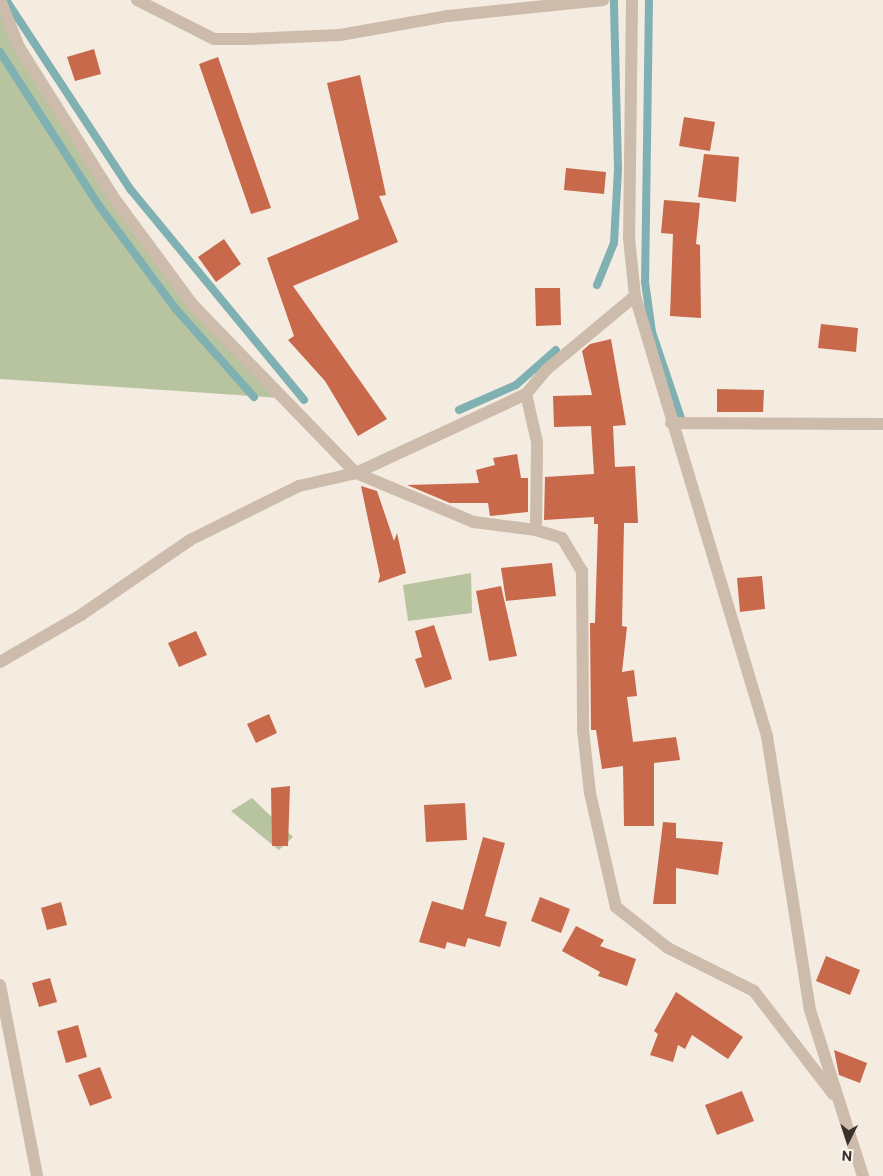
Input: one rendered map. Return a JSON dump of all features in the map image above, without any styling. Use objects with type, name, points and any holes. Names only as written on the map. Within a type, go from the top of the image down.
[{"type":"street","points":[[0,0],[20,47],[114,198],[193,305],[356,473],[474,522],[536,530],[562,538],[582,571],[582,730],[590,792],[616,907],[668,948],[754,991],[840,1102]]},
{"type":"street","points":[[137,0],[214,39],[248,39],[340,35],[448,16],[603,0]]},
{"type":"street","points":[[632,0],[629,238],[635,296],[671,423],[768,736],[810,1010],[863,1176]]},
{"type":"street","points":[[0,662],[81,615],[190,540],[299,486],[356,473],[526,394],[546,370],[635,296]]},
{"type":"street","points":[[526,394],[537,442],[536,530]]},
{"type":"street","points":[[671,423],[883,424]]},
{"type":"street","points":[[0,985],[36,1176]]},
{"type":"green space","points":[[0,0],[19,47],[193,305],[281,398],[0,379]]},
{"type":"green space","points":[[471,573],[472,613],[408,621],[403,585]]},
{"type":"green space","points":[[252,798],[293,837],[279,850],[231,811]]},
{"type":"building","points":[[94,49],[101,74],[75,81],[67,57]]},
{"type":"building","points":[[218,57],[271,208],[251,214],[199,64]]},
{"type":"building","points":[[360,75],[386,195],[379,196],[398,242],[293,286],[387,419],[358,436],[325,381],[288,340],[294,336],[267,258],[359,219],[327,83]]},
{"type":"building","points":[[684,117],[715,122],[710,151],[679,146]]},
{"type":"building","points":[[704,154],[739,157],[736,202],[698,197]]},
{"type":"building","points":[[566,168],[606,172],[604,194],[564,190]]},
{"type":"building","points":[[664,200],[700,203],[696,244],[700,245],[701,318],[670,316],[673,234],[661,233]]},
{"type":"building","points":[[224,239],[241,264],[216,282],[198,257]]},
{"type":"building","points":[[535,288],[560,288],[561,325],[536,326]]},
{"type":"building","points":[[821,324],[858,328],[856,352],[818,348]]},
{"type":"building","points":[[611,339],[626,425],[613,426],[615,467],[635,466],[638,523],[624,523],[622,626],[627,627],[622,672],[634,670],[637,696],[627,697],[633,742],[676,737],[680,760],[654,763],[654,826],[624,826],[623,766],[602,769],[596,730],[591,730],[590,623],[595,623],[598,524],[594,524],[594,517],[544,520],[545,477],[594,474],[591,426],[554,427],[553,396],[592,395],[582,351],[590,344]]},
{"type":"building","points":[[717,389],[764,390],[763,412],[717,412]]},
{"type":"building","points":[[517,454],[521,478],[528,478],[528,512],[490,516],[488,503],[450,503],[407,485],[479,483],[476,470],[495,465],[493,458]]},
{"type":"building","points":[[361,486],[377,491],[394,541],[397,533],[406,573],[378,583],[380,576]]},
{"type":"building","points":[[552,563],[556,596],[506,601],[501,568]]},
{"type":"building","points":[[762,576],[765,609],[740,612],[737,578]]},
{"type":"building","points":[[501,586],[517,656],[489,661],[476,591]]},
{"type":"building","points":[[434,625],[452,679],[425,688],[415,659],[422,657],[415,631]]},
{"type":"building","points":[[196,631],[207,655],[179,667],[168,643]]},
{"type":"building","points":[[269,714],[277,733],[256,743],[247,724]]},
{"type":"building","points":[[290,786],[288,846],[272,846],[271,788]]},
{"type":"building","points":[[465,803],[467,840],[426,842],[424,805]]},
{"type":"building","points":[[663,822],[676,823],[676,838],[723,842],[718,875],[676,868],[676,904],[653,904]]},
{"type":"building","points":[[483,837],[505,843],[485,916],[507,922],[500,947],[468,938],[465,947],[447,942],[445,949],[419,942],[432,901],[463,910]]},
{"type":"building","points":[[540,897],[570,909],[561,933],[531,921]]},
{"type":"building","points":[[61,902],[67,925],[47,930],[41,908]]},
{"type":"building","points":[[576,926],[604,940],[600,946],[636,959],[627,986],[598,976],[600,972],[562,951]]},
{"type":"building","points":[[826,956],[860,970],[850,995],[816,981]]},
{"type":"building","points":[[50,978],[57,1002],[39,1007],[32,983]]},
{"type":"building","points":[[676,992],[743,1037],[728,1059],[692,1035],[685,1049],[678,1045],[673,1062],[650,1055],[658,1034],[654,1031]]},
{"type":"building","points":[[78,1025],[87,1057],[66,1063],[57,1031]]},
{"type":"building","points":[[834,1050],[867,1063],[860,1083],[839,1075]]},
{"type":"building","points":[[100,1067],[112,1098],[90,1106],[78,1075]]},
{"type":"building","points":[[742,1091],[754,1121],[717,1135],[705,1105]]},
{"type":"waterway","points":[[6,0],[131,190],[304,400]]},
{"type":"waterway","points":[[597,285],[614,243],[618,169],[614,0]]},
{"type":"waterway","points":[[649,0],[645,282],[652,332],[681,418]]},
{"type":"waterway","points":[[0,52],[100,207],[175,308],[254,397]]},
{"type":"waterway","points":[[459,410],[516,385],[556,350]]}]
